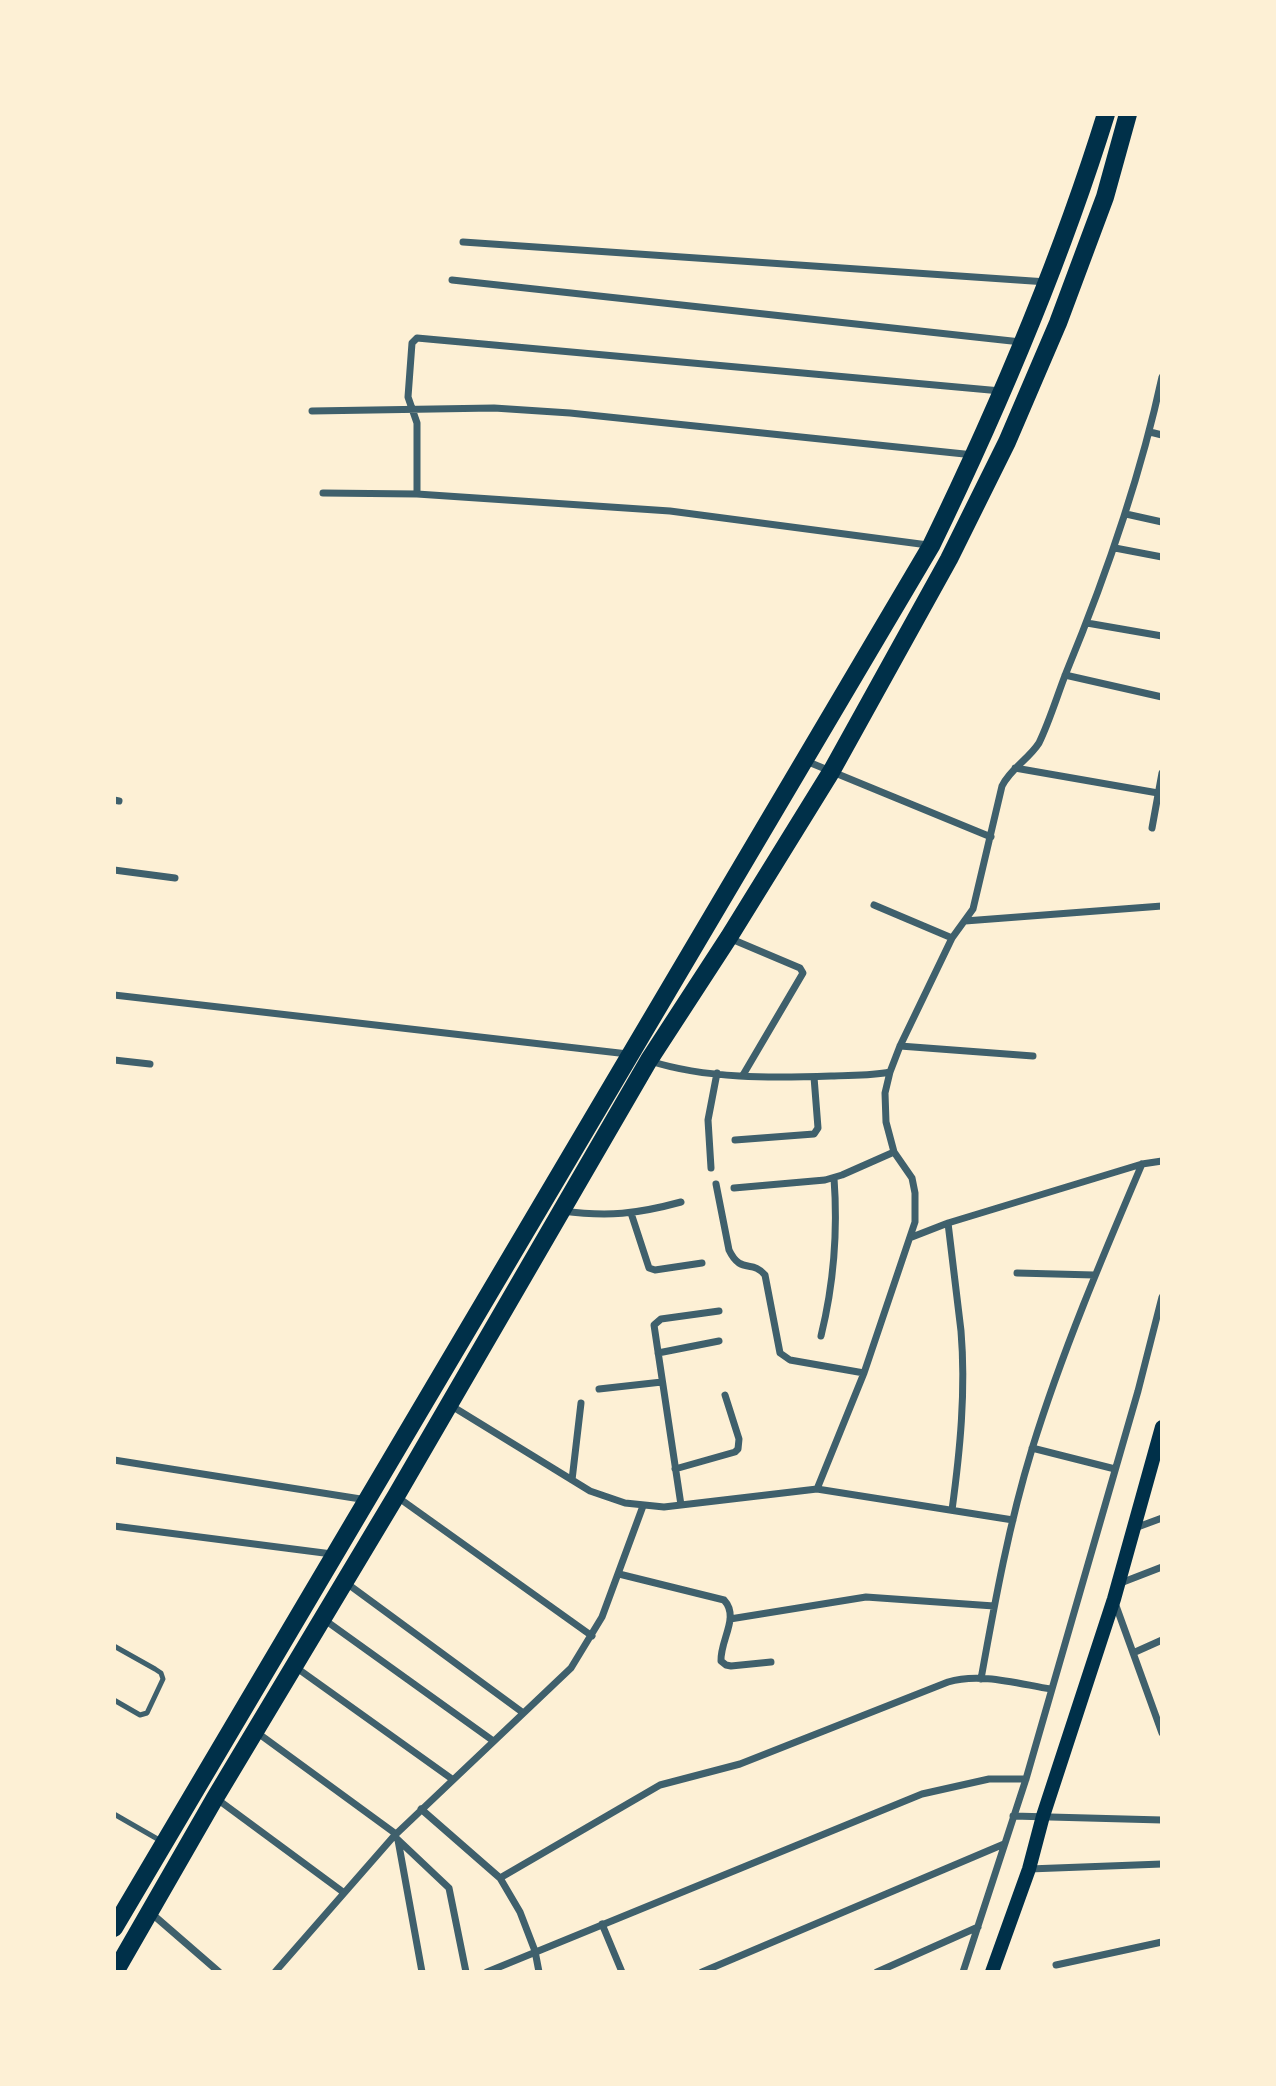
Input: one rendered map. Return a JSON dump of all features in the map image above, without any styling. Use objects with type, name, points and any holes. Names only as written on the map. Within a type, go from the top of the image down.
[{"type":"main road","points":[[114,1928],[931,546],[975,456],[1047,282],[1079,199],[1105,116],[1127,118],[1105,197],[1058,323],[1007,442],[949,559],[831,772],[649,1060],[496,1326],[215,1798],[115,1972]]},
{"type":"main road","points":[[477,1315],[496,1326]]},
{"type":"main road","points":[[992,1972],[1029,1870],[1043,1816],[1134,1529],[1156,1472],[1162,1427]]},
{"type":"street","points":[[463,242],[1047,282]]},
{"type":"street","points":[[452,280],[1022,342]]},
{"type":"street","points":[[417,495],[417,423],[408,397],[412,343],[419,338],[1002,391]]},
{"type":"street","points":[[817,1489],[864,1373],[915,1222],[912,1178],[894,1152],[889,1136],[885,1107],[890,1072],[952,938],[973,909],[1002,786],[1039,743],[1087,623],[1126,514],[1150,432],[1162,378]]},
{"type":"street","points":[[312,411],[494,408],[570,413],[975,456]]},
{"type":"street","points":[[1150,432],[1162,435]]},
{"type":"street","points":[[323,494],[417,495],[670,511],[931,546]]},
{"type":"street","points":[[1126,514],[1162,522]]},
{"type":"street","points":[[1115,548],[1162,557]]},
{"type":"street","points":[[1087,623],[1162,636]]},
{"type":"street","points":[[1065,675],[1162,697]]},
{"type":"street","points":[[806,761],[991,837]]},
{"type":"street","points":[[1015,768],[1158,793]]},
{"type":"street","points":[[1152,828],[1162,773]]},
{"type":"street","points":[[114,870],[175,878]]},
{"type":"street","points":[[874,905],[952,938]]},
{"type":"street","points":[[965,921],[1162,906]]},
{"type":"street","points":[[729,937],[800,968],[803,973],[743,1075]]},
{"type":"street","points":[[114,995],[630,1054]]},
{"type":"street","points":[[900,1046],[1034,1056]]},
{"type":"street","points":[[114,1060],[150,1064]]},
{"type":"street","points":[[649,1060],[680,1069],[743,1075],[814,1077],[878,1075],[890,1072]]},
{"type":"street","points":[[711,1168],[708,1120],[717,1073]]},
{"type":"street","points":[[736,1140],[814,1134],[818,1128],[814,1077]]},
{"type":"street","points":[[734,1188],[816,1182],[834,1178],[894,1152]]},
{"type":"street","points":[[912,1237],[948,1223],[1142,1164],[1162,1161]]},
{"type":"street","points":[[981,1679],[994,1606],[1032,1448],[1094,1275],[1142,1164]]},
{"type":"street","points":[[821,1336],[834,1274],[834,1178]]},
{"type":"street","points":[[716,1184],[729,1250],[742,1266],[755,1267],[765,1275],[780,1353],[790,1360],[864,1373]]},
{"type":"street","points":[[562,1211],[597,1216],[631,1213],[681,1202]]},
{"type":"street","points":[[631,1213],[649,1268],[655,1270],[702,1263]]},
{"type":"street","points":[[948,1223],[961,1332],[962,1392],[960,1451],[952,1510]]},
{"type":"street","points":[[1017,1273],[1094,1275]]},
{"type":"street","points":[[963,1972],[1026,1779],[1138,1391],[1162,1297]]},
{"type":"street","points":[[681,1505],[654,1325],[657,1321],[719,1311]]},
{"type":"street","points":[[658,1353],[719,1341]]},
{"type":"street","points":[[599,1389],[662,1382]]},
{"type":"street","points":[[675,1469],[738,1449],[739,1439],[725,1395]]},
{"type":"street","points":[[572,1480],[581,1403]]},
{"type":"street","points":[[449,1405],[572,1480],[607,1498],[643,1506],[681,1505],[817,1489],[1013,1520]]},
{"type":"street","points":[[1032,1448],[1115,1469]]},
{"type":"street","points":[[114,1460],[367,1500]]},
{"type":"street","points":[[396,1496],[592,1636]]},
{"type":"street","points":[[275,1972],[343,1892],[421,1809],[522,1712],[564,1676],[602,1617],[643,1506]]},
{"type":"street","points":[[1134,1529],[1162,1518]]},
{"type":"street","points":[[114,1526],[336,1555]]},
{"type":"street","points":[[1162,1567],[1116,1592],[1133,1653],[1162,1732]]},
{"type":"street","points":[[619,1574],[724,1600],[729,1606],[730,1619],[722,1661],[731,1666],[771,1662]]},
{"type":"street","points":[[344,1582],[522,1712]]},
{"type":"street","points":[[730,1619],[866,1597],[994,1606]]},
{"type":"street","points":[[322,1618],[492,1740]]},
{"type":"street","points":[[1133,1653],[1162,1640]]},
{"type":"street","points":[[294,1666],[452,1779]]},
{"type":"street","points":[[500,1878],[660,1785],[748,1761],[948,1682],[981,1679],[1051,1689]]},
{"type":"street","points":[[255,1731],[396,1836],[449,1888],[466,1972]]},
{"type":"street","points":[[487,1972],[922,1794],[989,1779],[1026,1779]]},
{"type":"street","points":[[215,1798],[343,1892]]},
{"type":"street","points":[[421,1809],[500,1878],[520,1912],[535,1951],[539,1972]]},
{"type":"street","points":[[1013,1816],[1162,1820]]},
{"type":"street","points":[[396,1836],[422,1972]]},
{"type":"street","points":[[702,1972],[1004,1844]]},
{"type":"street","points":[[1029,1870],[1162,1864]]},
{"type":"street","points":[[150,1912],[219,1972]]},
{"type":"street","points":[[602,1924],[622,1972]]},
{"type":"street","points":[[877,1972],[978,1927]]},
{"type":"street","points":[[1056,1965],[1162,1942]]},
{"type":"lane","points":[[114,1646],[161,1673],[163,1679],[144,1715],[139,1715],[114,1700]]},
{"type":"lane","points":[[114,1814],[164,1842]]}]
